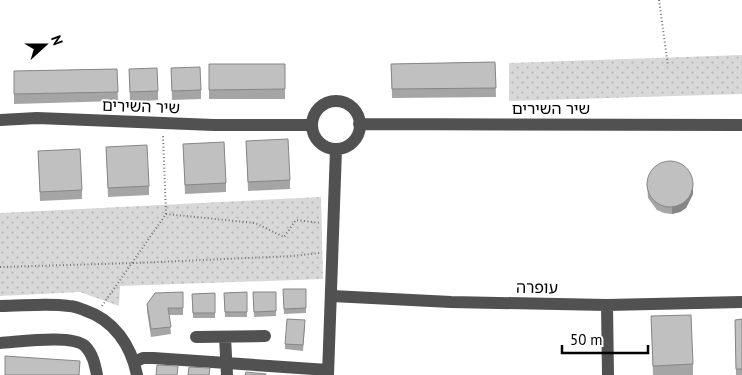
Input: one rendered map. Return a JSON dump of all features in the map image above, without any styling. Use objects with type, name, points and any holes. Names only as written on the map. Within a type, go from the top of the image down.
[{"type":"street","points":[[338,101],[346,103],[352,108],[357,114],[359,124],[356,138],[348,146],[336,149],[319,143],[314,136],[312,120],[316,111],[322,105],[338,101]]},
{"type":"street","name":"שיר השירים","points":[[0,120],[37,118],[163,123],[312,125]]},
{"type":"street","name":"שיר השירים","points":[[359,124],[742,125]]},
{"type":"street","points":[[134,362],[143,358],[226,369],[328,372],[336,149]]},
{"type":"street","name":"עופרה","points":[[332,296],[451,302],[607,304],[742,302]]},
{"type":"street","points":[[607,304],[608,375]]},
{"type":"street","points":[[0,306],[71,306],[96,314],[113,326],[126,344],[134,362],[136,375]]},
{"type":"street","points":[[196,337],[265,336]]},
{"type":"street","points":[[225,337],[226,369]]},
{"type":"street","points":[[0,343],[64,339],[84,345],[92,356],[97,375]]},
{"type":"path","points":[[659,0],[668,66]]},
{"type":"path","points":[[96,314],[166,214],[163,123]]},
{"type":"path","points":[[166,214],[255,223],[284,237],[296,220],[333,225]]},
{"type":"path","points":[[0,266],[132,263],[292,256],[332,251]]},
{"type":"shaded area","points":[[742,55],[742,94],[509,101],[509,63]]},
{"type":"shaded area","points":[[321,197],[323,279],[120,286],[119,306],[80,292],[0,296],[0,213]]},
{"type":"building","points":[[495,62],[496,88],[392,89],[391,64]]},
{"type":"building","points":[[209,64],[285,64],[285,89],[209,90]]},
{"type":"building","points":[[200,67],[201,90],[172,91],[171,68]]},
{"type":"building","points":[[157,68],[158,91],[130,92],[129,69]]},
{"type":"building","points":[[117,69],[118,92],[14,94],[14,71]]},
{"type":"building","points":[[288,139],[290,180],[248,182],[246,141]]},
{"type":"building","points":[[224,142],[226,183],[185,185],[183,144]]},
{"type":"building","points":[[147,145],[149,186],[108,188],[106,147]]},
{"type":"building","points":[[80,149],[82,190],[40,192],[38,151]]},
{"type":"building","points":[[670,161],[683,165],[689,171],[693,184],[689,197],[683,203],[670,207],[657,203],[651,197],[647,184],[651,171],[657,165]]},
{"type":"building","points":[[283,289],[306,289],[306,308],[284,309]]},
{"type":"building","points":[[183,292],[183,308],[168,308],[171,327],[151,329],[147,304],[155,293]]},
{"type":"building","points":[[247,292],[247,312],[225,312],[224,293]]},
{"type":"building","points":[[253,292],[276,292],[276,311],[254,312]]},
{"type":"building","points":[[215,293],[215,313],[193,313],[192,294]]},
{"type":"building","points":[[691,315],[693,364],[653,366],[651,316]]},
{"type":"building","points":[[287,319],[305,320],[303,345],[285,344]]},
{"type":"building","points":[[742,319],[742,369],[736,369],[735,320]]},
{"type":"building","points":[[5,356],[80,361],[79,375],[5,375]]},
{"type":"building","points":[[157,365],[178,366],[177,375],[156,375]]},
{"type":"building","points":[[189,367],[210,368],[209,375],[188,375]]},
{"type":"building","points":[[246,372],[266,374],[266,375],[245,375]]}]
